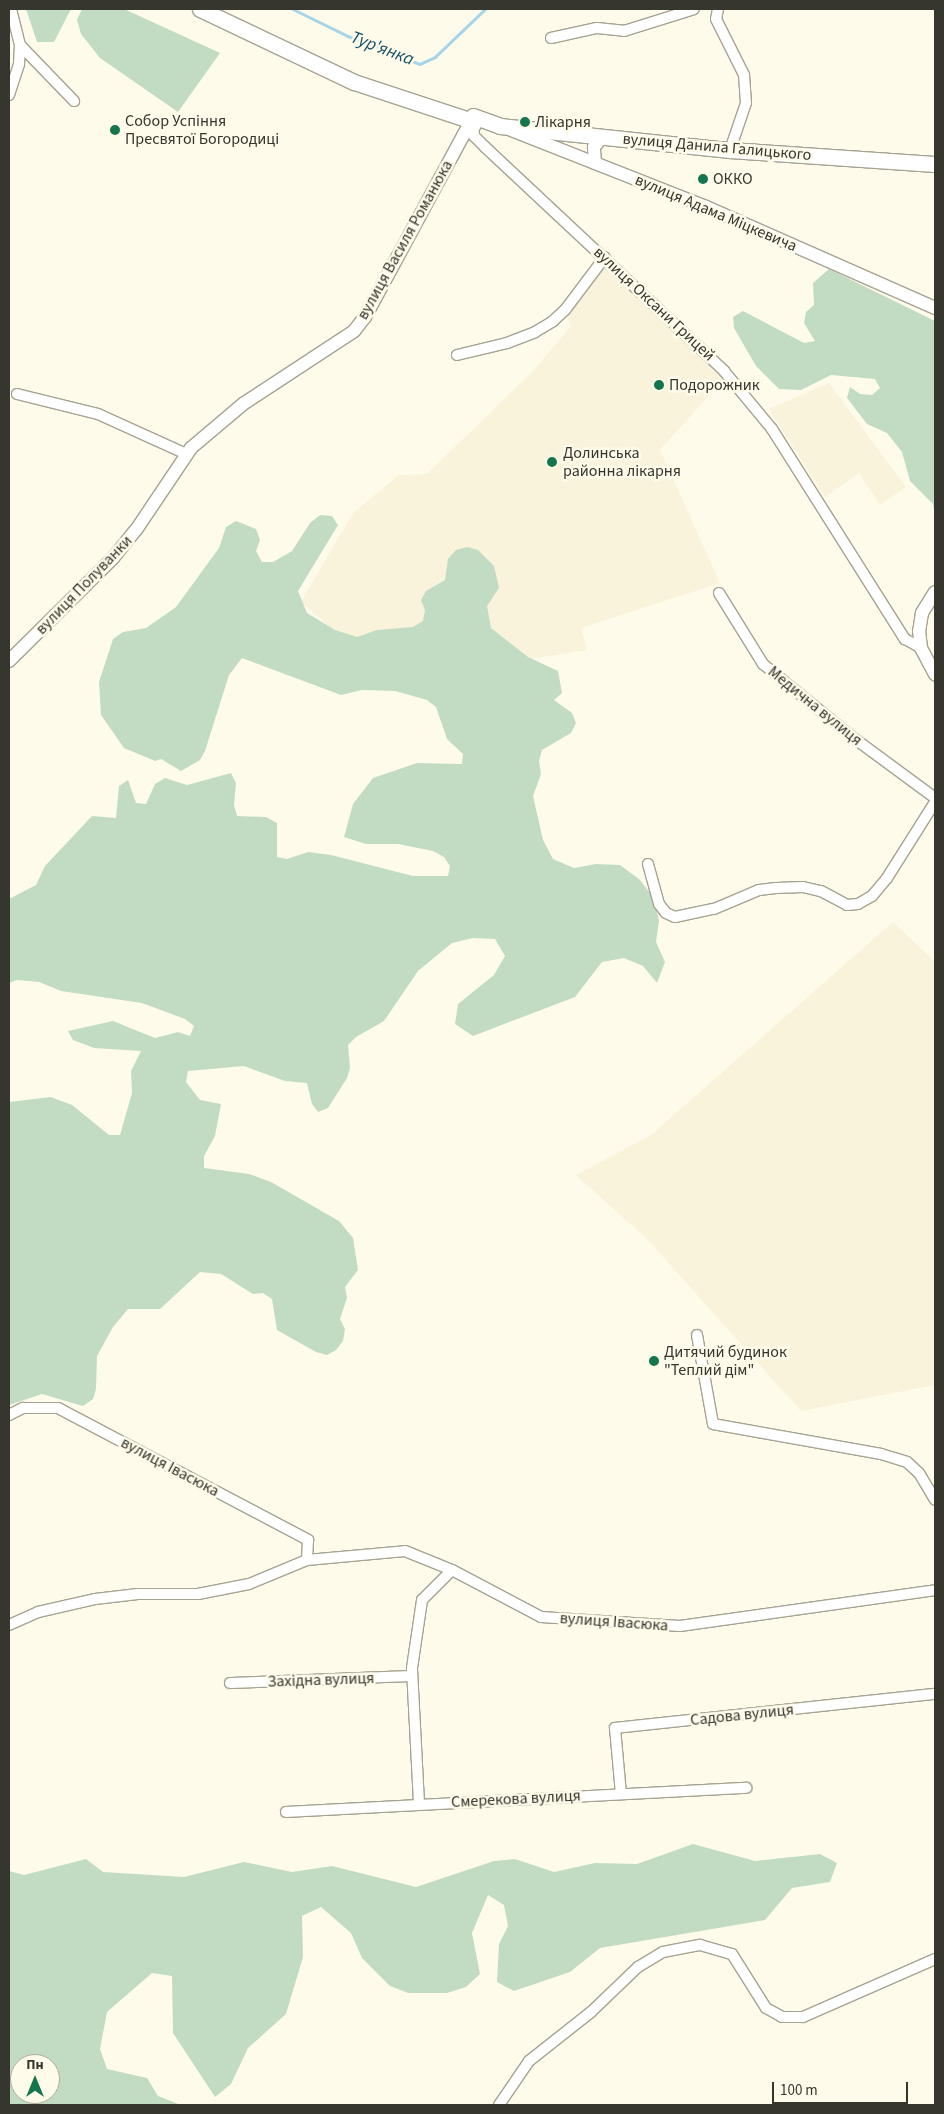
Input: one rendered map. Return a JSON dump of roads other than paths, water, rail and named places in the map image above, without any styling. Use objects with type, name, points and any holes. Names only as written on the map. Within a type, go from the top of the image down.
[{"type":"main road","name":"вулиця Адама Міцкевича","points":[[200,9],[354,82],[472,121],[497,125]]},
{"type":"main road","name":"вулиця Данила Галицького","points":[[497,125],[730,150],[935,164]]},
{"type":"street","points":[[9,95],[19,64],[20,45],[11,9]]},
{"type":"street","points":[[551,38],[597,28],[624,31],[694,9]]},
{"type":"street","points":[[718,9],[716,19],[744,75],[746,103],[730,150]]},
{"type":"street","points":[[20,45],[39,67],[74,101]]},
{"type":"street","name":"вулиця Оксани Грицей","points":[[472,121],[474,136],[724,370],[760,414],[905,639],[921,648]]},
{"type":"street","name":"вулиця Василя Романюка","points":[[186,454],[243,404],[354,331],[365,317],[472,121]]},
{"type":"street","name":"вулиця Адама Міцкевича","points":[[497,125],[596,163],[935,308]]},
{"type":"street","points":[[596,163],[594,148],[602,137]]},
{"type":"street","points":[[457,355],[507,343],[535,332],[553,321],[565,310],[605,257]]},
{"type":"street","points":[[17,394],[98,414],[186,454]]},
{"type":"street","name":"вулиця Полуванки","points":[[9,661],[113,558],[136,530],[186,454]]},
{"type":"street","points":[[935,592],[922,613],[921,648],[935,674]]},
{"type":"street","name":"Медична вулиця","points":[[719,593],[763,664],[851,736],[935,800]]},
{"type":"street","points":[[648,864],[659,904],[666,913],[675,917],[706,911],[759,890],[776,888],[804,887],[821,891],[847,905],[858,904],[872,896],[887,878],[935,800]]},
{"type":"street","points":[[697,1335],[713,1424],[880,1454],[907,1462],[919,1473],[935,1500]]},
{"type":"street","name":"вулиця Івасюка","points":[[9,1415],[23,1408],[58,1408],[308,1540],[307,1560]]},
{"type":"street","name":"вулиця Івасюка","points":[[9,1626],[38,1612],[95,1599],[138,1594],[198,1594],[249,1584],[307,1560],[405,1551],[452,1570],[541,1617],[680,1626],[935,1590]]},
{"type":"street","points":[[419,1803],[412,1676],[422,1600],[452,1570]]},
{"type":"street","name":"Західна вулиця","points":[[230,1684],[412,1676]]},
{"type":"street","name":"Садова вулиця","points":[[621,1794],[615,1728],[935,1694]]},
{"type":"street","name":"Смерекова вулиця","points":[[286,1812],[419,1803],[746,1788]]},
{"type":"street","points":[[499,2105],[529,2061],[592,2012],[638,1967],[664,1952],[700,1945],[732,1954],[766,2008],[782,2017],[804,2017],[935,1959]]},
{"type":"waterway","name":"Тур'янка","points":[[293,9],[348,36],[420,64],[435,57],[485,9]]},
{"type":"place","name":"Лікарня","points":[[525,122]]},
{"type":"place","name":"Собор Успіння Пресвятої Богородиці","points":[[115,130]]},
{"type":"place","name":"ОККО","points":[[703,179]]},
{"type":"place","name":"Подорожник","points":[[659,385]]},
{"type":"place","name":"Долинська районна лікарня","points":[[552,462]]},
{"type":"place","name":"Дитячий будинок \"Теплий дім\"","points":[[654,1361]]}]
